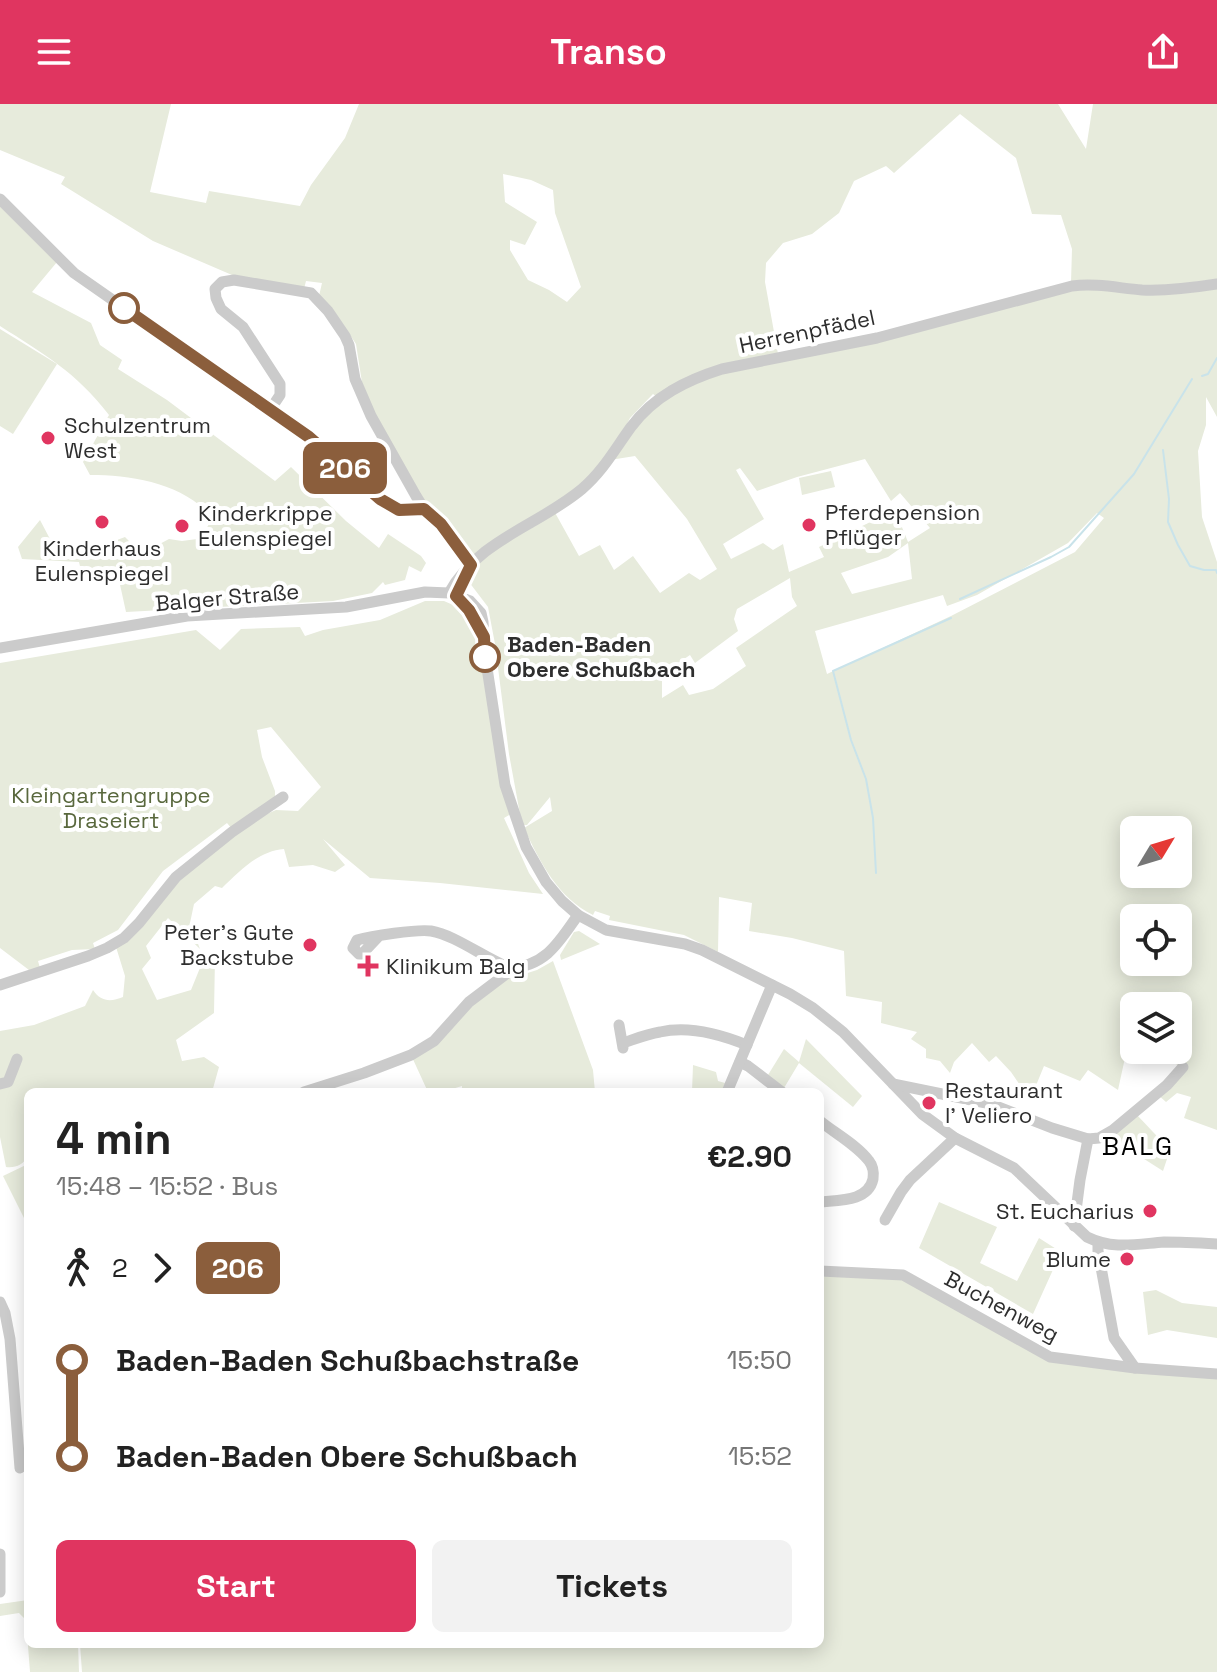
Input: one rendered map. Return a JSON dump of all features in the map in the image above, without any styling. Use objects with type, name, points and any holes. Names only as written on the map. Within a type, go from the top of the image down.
[{"type":"street","points":[[0,199],[74,273],[309,437],[380,499],[399,510],[424,509]]},
{"type":"street","points":[[272,411],[280,395],[280,384],[243,327],[221,309],[215,289],[222,282],[234,280],[311,293],[328,311],[349,345],[355,379],[371,416],[416,496],[471,565]]},
{"type":"street","name":"Herrenpfädel","points":[[453,594],[471,565],[490,547],[580,490],[603,468],[637,419],[658,399],[676,386],[701,375],[877,338],[1072,286],[1088,284],[1164,291],[1217,284]]},
{"type":"street","name":"Balger Straße","points":[[0,648],[187,616],[318,610],[425,592],[453,594]]},
{"type":"street","points":[[453,594],[475,605],[483,622],[505,785],[518,827],[546,882],[578,915],[609,931],[685,944],[790,994],[829,1020],[922,1114],[955,1138],[1014,1168],[1074,1226],[1098,1243],[1124,1247],[1162,1242],[1217,1244]]},
{"type":"street","points":[[0,985],[88,956],[124,938],[176,877],[232,832],[283,797]]},
{"type":"street","points":[[378,937],[431,931],[510,968],[521,968],[553,951],[578,915]]},
{"type":"street","points":[[317,1088],[411,1055],[434,1041],[469,1002],[510,968]]},
{"type":"street","points":[[729,1088],[772,985]]},
{"type":"street","points":[[619,1025],[623,1046],[663,1031],[696,1030],[747,1045]]},
{"type":"street","points":[[0,1084],[8,1082],[17,1059]]},
{"type":"street","points":[[740,1062],[777,1088]]},
{"type":"street","points":[[893,1084],[991,1104],[1088,1139],[1099,1138],[1113,1130],[1176,1077],[1183,1067]]},
{"type":"street","points":[[824,1124],[863,1155],[874,1174],[870,1186],[861,1195],[824,1202]]},
{"type":"street","points":[[885,1220],[910,1180],[955,1138]]},
{"type":"street","points":[[1074,1226],[1088,1139]]},
{"type":"street","points":[[1098,1243],[1114,1338],[1135,1368]]},
{"type":"street","name":"Buchenweg","points":[[824,1271],[903,1275],[1050,1357],[1217,1374]]},
{"type":"street","points":[[0,1302],[10,1339],[20,1468]]},
{"type":"street","points":[[0,1554],[0,1592]]},
{"type":"green space","points":[[0,104],[171,104],[150,192],[206,203],[209,191],[300,206],[311,185],[345,138],[359,104],[1058,104],[1086,149],[1093,104],[1217,104],[1217,279],[1159,287],[1071,283],[1072,249],[1061,215],[1032,214],[1016,158],[960,114],[894,173],[886,166],[854,181],[839,213],[812,234],[783,243],[766,263],[765,282],[778,354],[714,368],[685,380],[657,397],[653,394],[630,418],[613,452],[637,419],[679,388],[722,372],[834,349],[1057,293],[1089,288],[1151,294],[1188,293],[1217,287],[1217,417],[1206,397],[1206,425],[1198,451],[1202,517],[1217,562],[1217,1130],[1184,1118],[1191,1097],[1177,1093],[1166,1102],[1157,1094],[1183,1067],[1176,1064],[1192,1064],[1192,992],[1120,992],[1120,1064],[1124,1064],[1118,1090],[1088,1070],[1080,1081],[1044,1066],[1030,1100],[996,1056],[989,1062],[972,1043],[954,1062],[950,1073],[940,1061],[926,1058],[926,1049],[911,1039],[917,1032],[881,1023],[882,1002],[846,996],[844,951],[749,931],[752,903],[719,897],[718,952],[684,935],[609,920],[610,916],[595,911],[593,915],[570,899],[544,866],[524,828],[552,811],[550,797],[527,825],[522,825],[488,607],[469,582],[476,560],[442,519],[419,498],[373,414],[363,389],[356,344],[319,296],[322,283],[306,281],[304,289],[232,275],[153,241],[61,184],[65,177],[0,150]],"holes":[[[503,174],[531,180],[553,190],[555,213],[581,287],[567,302],[528,280],[510,250],[510,240],[525,245],[537,222],[505,202]],[[635,456],[687,519],[717,569],[700,580],[689,573],[660,593],[633,556],[614,570],[600,545],[579,556],[553,509],[591,481],[610,460]],[[865,459],[891,501],[900,493],[930,528],[908,542],[895,510],[819,547],[824,557],[789,572],[783,544],[773,550],[763,543],[731,559],[723,544],[764,519],[736,470],[740,468],[757,491]],[[1097,513],[1104,518],[1075,552],[951,616],[827,674],[815,631],[943,595],[947,606],[977,595],[1068,543]],[[908,543],[912,579],[852,594],[841,573],[888,557]],[[790,578],[792,597],[797,606],[736,648],[746,666],[713,689],[689,695],[683,685],[662,698],[662,674],[690,655],[695,663],[738,631],[734,619],[737,609]]]},
{"type":"green space","points":[[0,205],[57,262],[32,292],[91,323],[100,345],[122,360],[118,369],[167,400],[275,481],[291,467],[346,521],[379,548],[388,534],[421,556],[426,563],[421,572],[409,566],[405,580],[385,585],[383,582],[372,593],[333,601],[126,612],[119,580],[84,583],[79,562],[22,559],[18,547],[40,520],[50,539],[59,546],[109,543],[125,537],[137,549],[154,547],[169,539],[197,539],[208,526],[211,516],[186,496],[155,483],[90,475],[83,462],[109,415],[72,375],[0,326]]},
{"type":"green space","points":[[0,329],[57,364],[13,434],[0,426]]},
{"type":"green space","points":[[831,471],[835,487],[802,495],[799,478]]},
{"type":"green space","name":"Kleingartengruppe Draseiert","points":[[425,601],[444,601],[460,608],[474,629],[485,668],[511,814],[504,818],[529,873],[543,894],[370,878],[323,839],[345,865],[335,872],[313,865],[289,867],[284,849],[266,854],[250,863],[222,888],[215,886],[194,904],[190,923],[200,949],[168,918],[146,946],[151,958],[142,969],[157,1000],[191,990],[204,958],[215,957],[214,1013],[176,1040],[182,1061],[204,1057],[219,1067],[213,1088],[24,1088],[24,1162],[6,1167],[0,1137],[0,1031],[34,1025],[85,1006],[93,990],[106,1000],[123,997],[125,976],[116,947],[176,877],[253,820],[276,810],[298,811],[321,787],[271,727],[257,730],[275,797],[232,829],[227,823],[163,871],[118,930],[93,943],[95,949],[72,950],[38,961],[40,968],[29,970],[0,948],[0,663],[196,630],[220,650],[241,629],[300,627],[305,636],[380,620]]},
{"type":"green space","points":[[579,931],[600,944],[561,960],[560,955],[574,932]]},
{"type":"green space","points":[[553,961],[593,1070],[595,1088],[426,1088],[411,1055],[506,974],[512,978]]},
{"type":"green space","points":[[806,1039],[862,1096],[853,1107],[799,1063],[784,1088],[768,1075],[784,1049],[799,1062]]},
{"type":"green space","points":[[693,1065],[716,1072],[718,1081],[725,1083],[723,1088],[692,1088]]},
{"type":"green space","points":[[1137,1115],[1170,1150],[1163,1171],[1108,1136]]},
{"type":"green space","points":[[24,1166],[24,1218],[3,1176]]},
{"type":"green space","points":[[939,1202],[997,1227],[980,1263],[1017,1281],[1039,1238],[1061,1252],[1033,1314],[919,1248]]},
{"type":"green space","points":[[824,1276],[902,1279],[1046,1359],[1217,1374],[1217,1672],[82,1672],[80,1648],[824,1648]]},
{"type":"green space","points":[[1156,1290],[1182,1303],[1217,1307],[1217,1338],[1167,1330],[1148,1335],[1143,1292]]},
{"type":"green space","points":[[24,1601],[24,1618],[19,1613],[0,1616],[0,1604]]},
{"type":"green space","points":[[28,1648],[78,1648],[79,1672],[30,1672]]},
{"type":"waterway","points":[[1202,376],[1208,374],[1217,358]]},
{"type":"waterway","points":[[960,599],[1069,547],[1134,474],[1192,379]]},
{"type":"waterway","points":[[1163,450],[1169,499],[1168,522],[1178,545],[1190,566],[1216,570],[1217,573]]},
{"type":"waterway","points":[[876,873],[873,818],[866,779],[851,740],[833,671],[951,618]]},
{"type":"bus line","name":"206","points":[[124,308],[309,437],[380,499],[399,510],[424,509],[441,524],[471,565],[456,596],[469,610],[484,637],[485,657]]},
{"type":"place","name":"Schulzentrum West","points":[[48,438]]},
{"type":"place","name":"Kinderhaus Eulenspiegel","points":[[102,522]]},
{"type":"place","name":"Pferdepension Pflüger","points":[[809,525]]},
{"type":"place","name":"Kinderkrippe Eulenspiegel","points":[[182,526]]},
{"type":"place","name":"Baden-Baden Obere Schußbach","points":[[485,657]]},
{"type":"place","name":"Peter's Gute Backstube","points":[[310,945]]},
{"type":"place","name":"Klinikum Balg","points":[[368,966]]},
{"type":"place","name":"Restaurant I' Veliero","points":[[929,1103]]},
{"type":"place","name":"St. Eucharius","points":[[1150,1211]]},
{"type":"place","name":"Blume","points":[[1127,1259]]},
{"type":"district","name":"BALG","points":[[1138,1146]]}]
